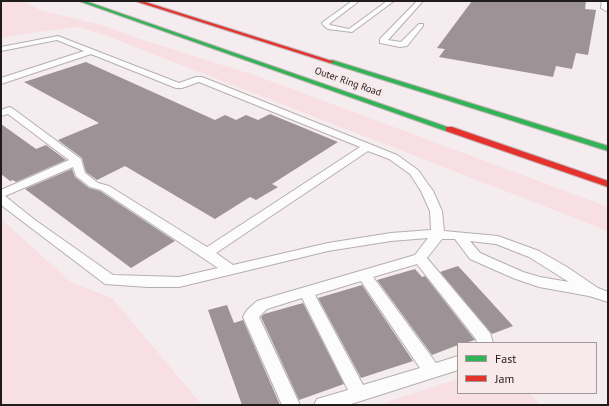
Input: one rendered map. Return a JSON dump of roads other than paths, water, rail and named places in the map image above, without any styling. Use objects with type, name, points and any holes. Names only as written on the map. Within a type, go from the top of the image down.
[{"type":"highway","name":"Outer Ring Road","points":[[81,1],[608,184]]},
{"type":"highway","name":"Outer Ring Road","points":[[137,1],[608,148]]},
{"type":"lane","points":[[356,1],[325,23],[326,25],[328,27],[350,31],[391,1]]},
{"type":"lane","points":[[420,1],[383,40],[400,45],[404,44],[421,25]]},
{"type":"lane","points":[[605,1],[604,8],[608,10]]},
{"type":"lane","points":[[1,49],[58,38],[179,86],[199,79],[393,157],[414,172],[427,191],[436,211],[438,235],[420,258],[262,305],[252,314],[251,317],[291,405]]},
{"type":"lane","points":[[1,81],[91,51]]},
{"type":"lane","points":[[4,109],[77,161],[80,174],[94,185],[105,188],[231,270]]},
{"type":"lane","points":[[207,253],[367,147]]},
{"type":"lane","points":[[1,194],[77,161]]},
{"type":"lane","points":[[1,199],[31,223],[110,280],[179,282],[328,247],[420,234],[460,235],[498,240],[534,254],[562,270],[593,292]]},
{"type":"lane","points":[[460,235],[476,256],[518,275],[546,284],[593,292],[608,297]]},
{"type":"lane","points":[[420,258],[484,337],[486,342]]},
{"type":"lane","points":[[364,275],[432,371]]},
{"type":"lane","points":[[306,292],[359,394]]},
{"type":"lane","points":[[323,405],[457,363]]}]
